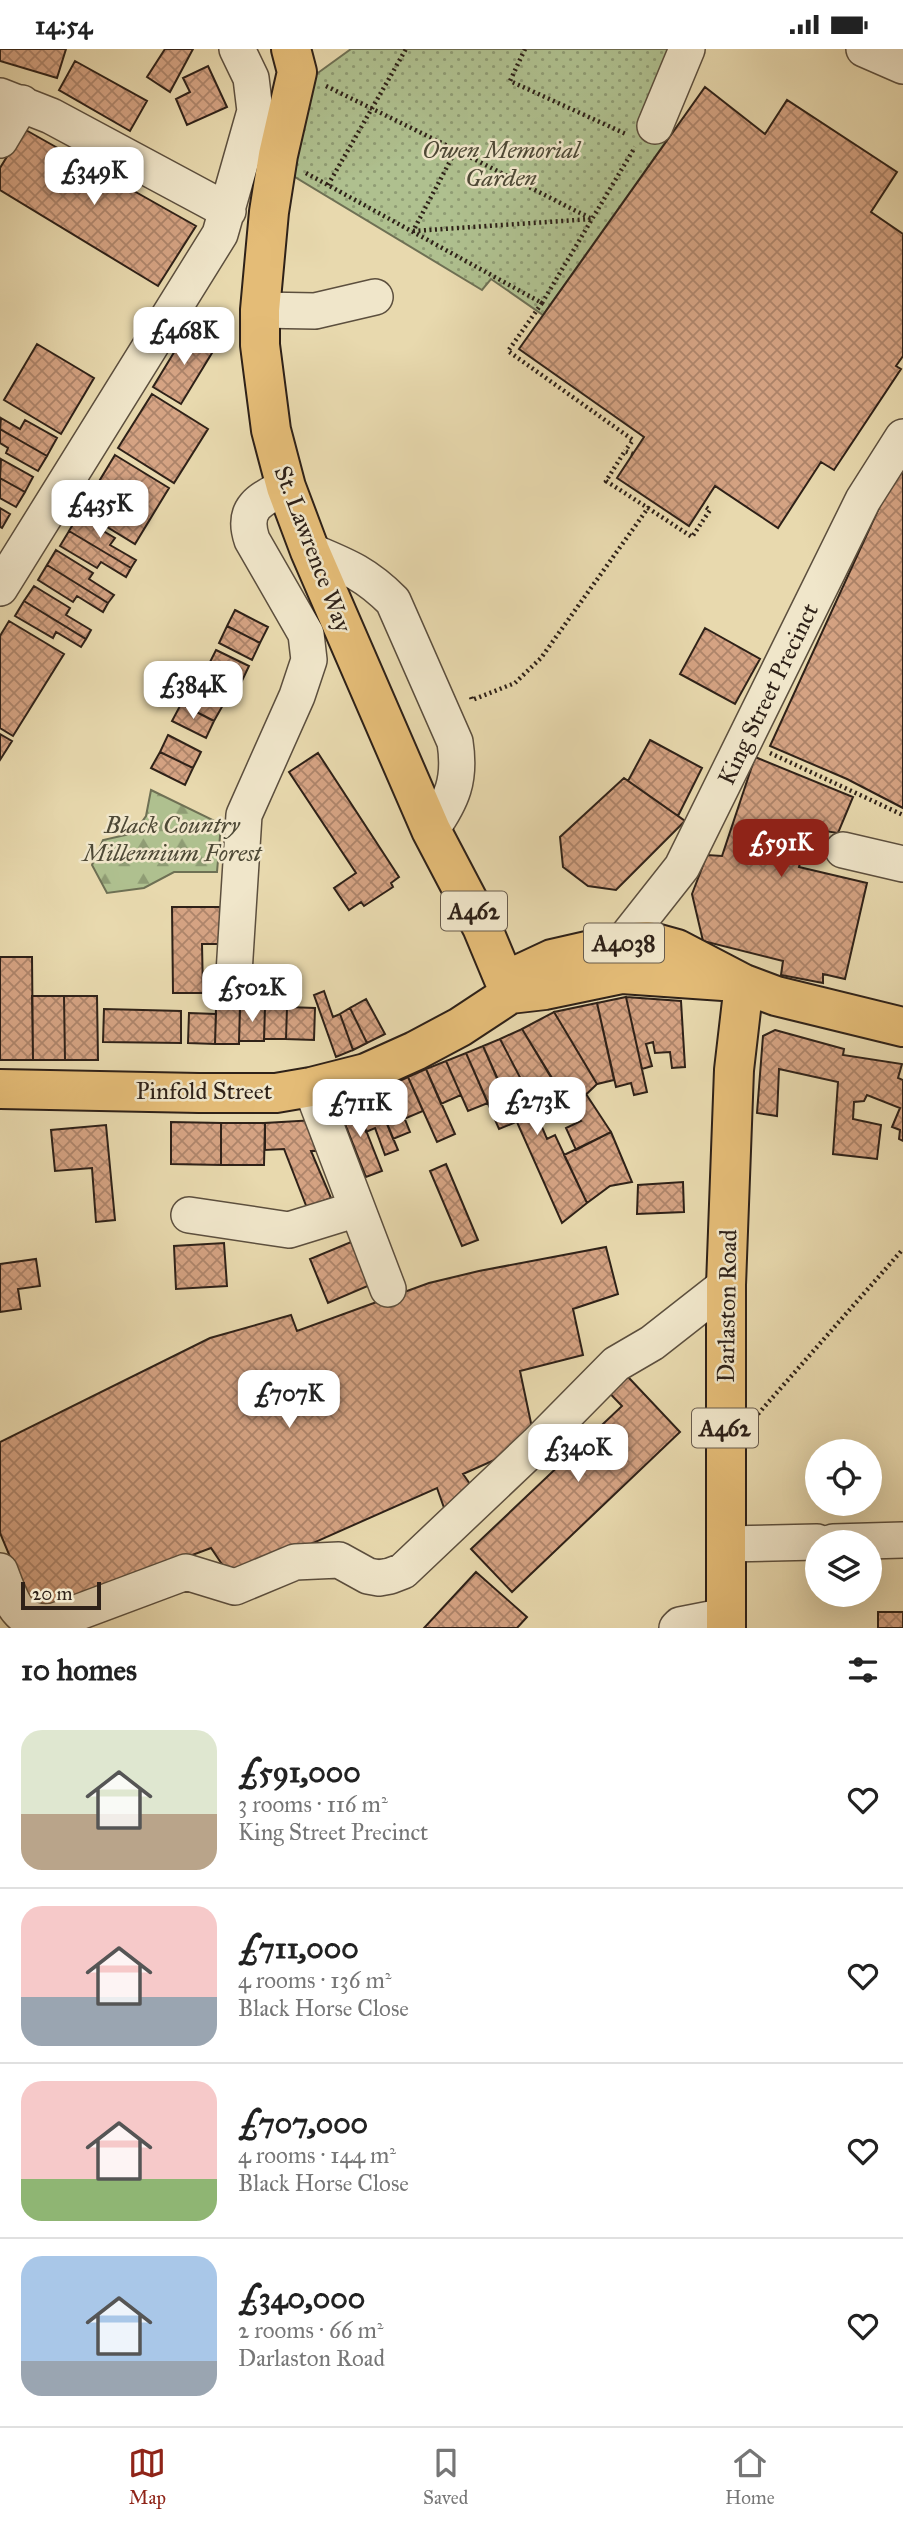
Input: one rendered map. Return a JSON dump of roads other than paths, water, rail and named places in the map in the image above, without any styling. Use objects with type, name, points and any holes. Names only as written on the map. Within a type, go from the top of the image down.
[{"type":"main road","name":"St. Lawrence Way","points":[[302,57],[278,155],[269,212],[260,310],[262,373],[271,430],[286,488],[310,551],[431,830],[482,927],[510,994]]},
{"type":"main road","name":"A4038","points":[[510,994],[523,973],[552,959],[622,943],[648,941],[677,949],[744,984],[776,996],[903,1027]]},
{"type":"main road","name":"A4038","points":[[510,994],[545,990],[622,974],[663,975],[744,984]]},
{"type":"main road","name":"Darlaston Road","points":[[726,1622],[726,1285],[734,1070],[744,984]]},
{"type":"main road","name":"Pinfold Street","points":[[0,1089],[276,1093],[311,1087],[366,1073],[415,1051],[460,1027],[510,994]]},
{"type":"street","points":[[0,588],[220,234],[255,111],[251,78],[237,49]]},
{"type":"street","points":[[647,133],[687,49]]},
{"type":"street","points":[[864,49],[903,66]]},
{"type":"street","points":[[0,140],[11,100],[51,116],[228,211]]},
{"type":"street","points":[[260,310],[315,311],[375,297]]},
{"type":"street","name":"King Street Precinct","points":[[622,943],[682,867],[863,500],[903,437]]},
{"type":"street","points":[[233,989],[244,815],[297,696],[309,660],[306,634],[252,540],[248,526],[255,505],[264,497],[286,488]]},
{"type":"street","points":[[310,551],[357,571],[376,584],[393,601],[455,742],[458,763],[455,789],[445,811],[431,830]]},
{"type":"street","points":[[843,850],[903,865]]},
{"type":"street","points":[[311,1087],[388,1289]]},
{"type":"street","points":[[189,1215],[289,1230],[358,1209]]},
{"type":"street","points":[[0,1571],[18,1612],[41,1623],[55,1621],[186,1572],[235,1587],[296,1562],[339,1560],[368,1576],[390,1576],[412,1562],[537,1444],[616,1364],[652,1343],[726,1285]]},
{"type":"street","points":[[882,1541],[903,1540]]},
{"type":"street","points":[[725,1544],[805,1542]]},
{"type":"street","points":[[677,1628],[680,1625],[726,1622]]},
{"type":"park label","name":"Owen Memorial Garden","points":[[501,164]]},
{"type":"park label","name":"Black Country Millennium Forest","points":[[172,839]]}]
